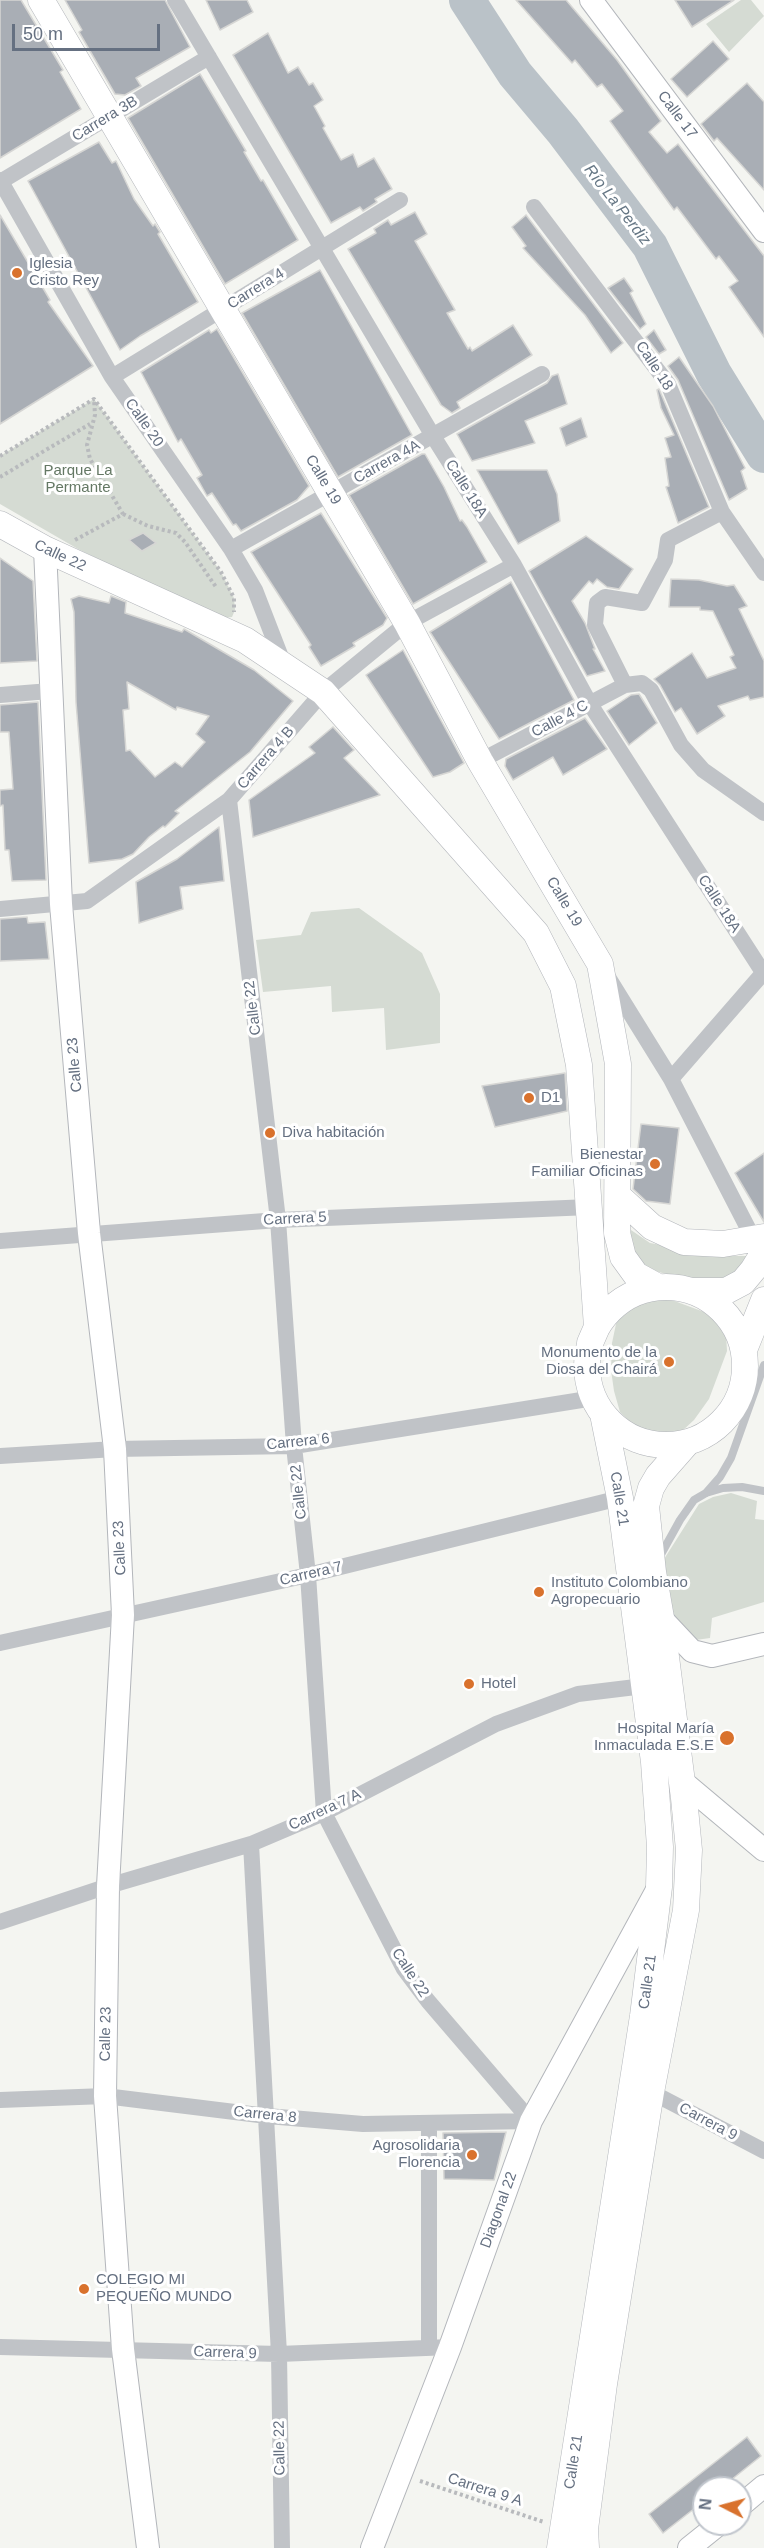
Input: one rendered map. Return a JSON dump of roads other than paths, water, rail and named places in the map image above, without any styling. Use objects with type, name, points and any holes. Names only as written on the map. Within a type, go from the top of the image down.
[{"type":"main road","name":"Calle 19","points":[[41,0],[221,310],[407,623],[480,761],[600,964],[618,1064],[617,1233],[623,1257],[636,1275],[658,1287]]},
{"type":"main road","name":"Calle 22","points":[[0,524],[45,549],[245,640],[323,692],[536,933],[563,986],[579,1065],[597,1327],[590,1343]]},
{"type":"main road","points":[[618,1196],[652,1227],[684,1242],[761,1243],[753,1270],[743,1281],[726,1291],[694,1291]]},
{"type":"main road","name":"Calle 21","points":[[562,2538],[646,1993],[659,1887],[660,1847],[654,1762],[620,1498],[598,1406],[589,1380],[587,1362],[590,1343],[600,1322],[616,1305],[636,1293],[658,1287],[676,1287],[694,1291],[721,1308],[754,1358],[745,1374],[739,1397],[727,1418],[708,1433],[687,1443],[663,1445],[640,1441],[620,1430],[598,1406]]},
{"type":"main road","points":[[754,1358],[764,1300]]},
{"type":"main road","name":"Calle 21","points":[[586,2548],[585,2529],[604,2384],[651,2092],[686,1910],[689,1850],[683,1782],[661,1618],[652,1572],[646,1506],[651,1488],[687,1443]]},
{"type":"street","name":"Calle 18A","points":[[175,0],[433,435],[514,565],[590,704],[764,973]]},
{"type":"street","name":"Calle 17","points":[[591,0],[764,231]]},
{"type":"street","name":"Carrera 3B","points":[[0,181],[209,57]]},
{"type":"street","name":"Calle 20","points":[[0,181],[112,377],[231,549],[255,590],[284,666]]},
{"type":"street","name":"Carrera 4","points":[[112,377],[400,200]]},
{"type":"street","name":"Calle 18","points":[[534,207],[668,384],[722,512],[764,573]]},
{"type":"street","name":"Carrera 4A","points":[[231,549],[542,374]]},
{"type":"street","points":[[625,685],[596,625],[597,603],[605,597],[642,603],[665,560],[668,540],[722,512]]},
{"type":"street","name":"Calle 23","points":[[45,549],[62,904],[89,1233],[115,1449],[123,1615],[108,1886],[105,2096],[123,2349],[148,2548]]},
{"type":"street","name":"Carrera 4 B","points":[[0,909],[87,901],[229,800],[323,692],[407,623],[514,565]]},
{"type":"street","name":"Calle 4 C","points":[[480,761],[625,685],[642,683],[651,690],[681,745],[703,770],[764,813]]},
{"type":"street","points":[[0,695],[50,691]]},
{"type":"street","name":"Calle 22","points":[[229,800],[278,1220],[294,1446],[308,1575],[324,1813],[404,1969],[428,2001],[531,2121]]},
{"type":"street","name":"Calle 19","points":[[600,964],[671,1079],[761,1243]]},
{"type":"street","points":[[671,1079],[764,973]]},
{"type":"street","name":"Carrera 5","points":[[0,1241],[278,1220],[590,1207]]},
{"type":"street","name":"Carrera 6","points":[[0,1456],[115,1449],[294,1446],[598,1406]]},
{"type":"street","name":"Carrera 7","points":[[0,1643],[308,1575],[620,1498]]},
{"type":"street","points":[[661,1618],[692,1651],[712,1656],[764,1644]]},
{"type":"street","name":"Carrera 7 A","points":[[0,1922],[108,1886],[251,1844],[324,1813],[496,1724],[578,1694],[644,1686]]},
{"type":"street","points":[[683,1782],[764,1850]]},
{"type":"street","name":"Calle 22","points":[[251,1844],[279,2354],[282,2548]]},
{"type":"street","name":"Diagonal 22","points":[[372,2548],[399,2475],[440,2347],[531,2121],[659,1887]]},
{"type":"street","name":"Carrera 9","points":[[651,2092],[764,2151]]},
{"type":"street","name":"Carrera 8","points":[[0,2100],[105,2096],[267,2116],[363,2124],[531,2121]]},
{"type":"street","points":[[429,2123],[440,2347]]},
{"type":"street","name":"Carrera 9","points":[[0,2347],[279,2354],[440,2347]]},
{"type":"street","points":[[752,2496],[764,2487]]},
{"type":"street","points":[[689,2548],[704,2536]]},
{"type":"lane","points":[[652,1572],[680,1520],[694,1500],[705,1493],[720,1477],[731,1458],[754,1358]]},
{"type":"lane","points":[[705,1493],[723,1488],[742,1487],[764,1491]]},
{"type":"waterway","name":"Río La Perdiz","points":[[467,0],[515,74],[563,131],[650,246],[714,374],[764,455]]},
{"type":"place","name":"Iglesia Cristo Rey","points":[[17,273]]},
{"type":"place","name":"D1","points":[[529,1098]]},
{"type":"place","name":"Diva habitación","points":[[270,1133]]},
{"type":"place","name":"Bienestar Familiar Oficinas","points":[[655,1164]]},
{"type":"place","name":"Monumento de la Diosa del Chairá","points":[[669,1362]]},
{"type":"place","name":"Instituto Colombiano Agropecuario","points":[[539,1592]]},
{"type":"place","name":"Hotel","points":[[469,1684]]},
{"type":"place","name":"Hospital María Inmaculada E.S.E","points":[[727,1738]]},
{"type":"place","name":"Agrosolidaria Florencia","points":[[472,2155]]},
{"type":"place","name":"COLEGIO MI PEQUEÑO MUNDO","points":[[84,2289]]},
{"type":"park label","name":"Parque La Permante","points":[[78,480]]}]
